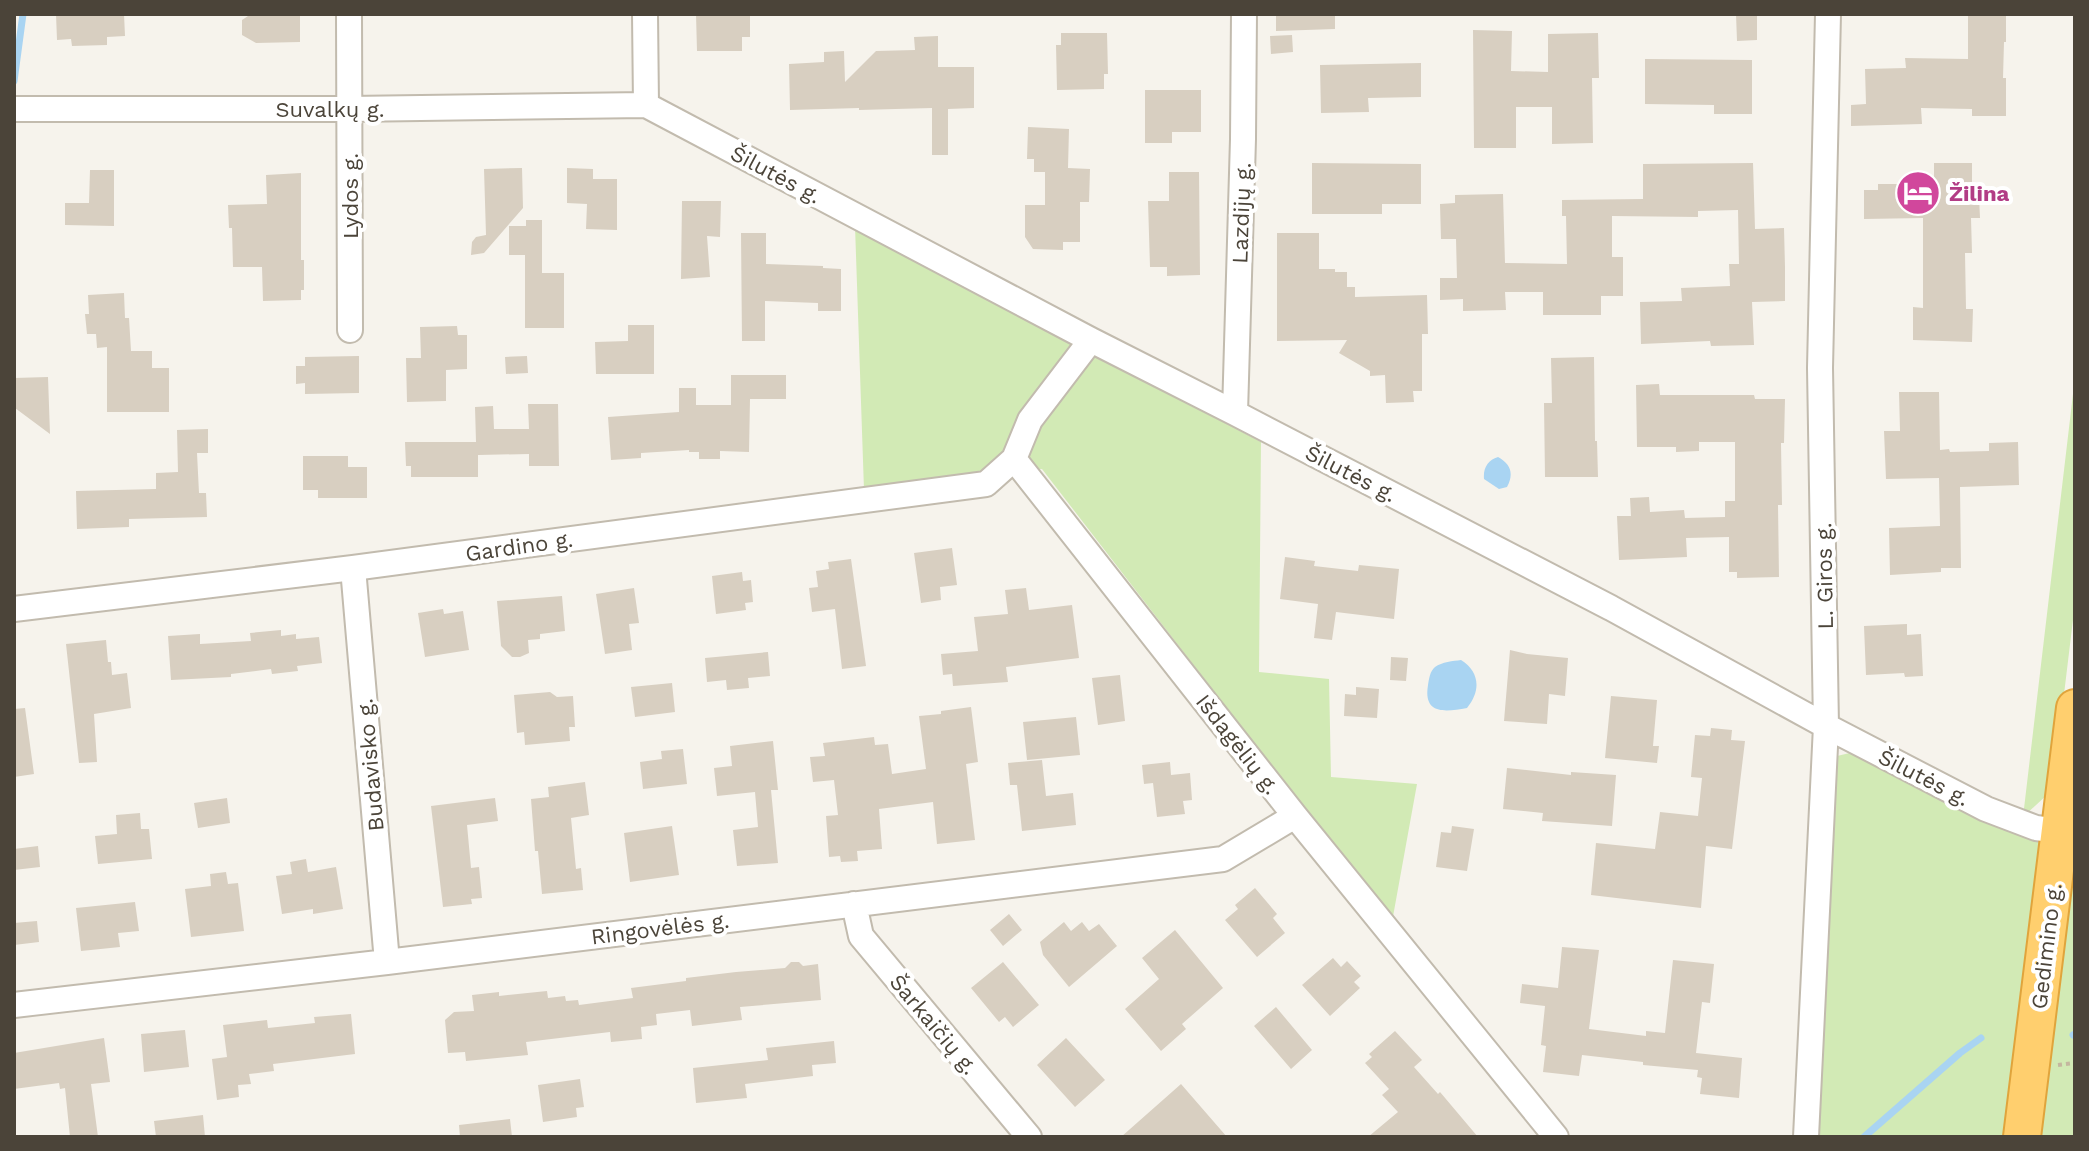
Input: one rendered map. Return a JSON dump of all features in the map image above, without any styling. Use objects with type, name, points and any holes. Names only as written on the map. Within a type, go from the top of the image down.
[{"type":"highway","name":"Gedimino g.","points":[[2022,1137],[2075,708]]},
{"type":"street","name":"Lydos g.","points":[[349,14],[350,330]]},
{"type":"street","points":[[645,14],[646,105]]},
{"type":"street","name":"Lazdijų g.","points":[[1235,413],[1244,14]]},
{"type":"street","name":"L. Giros g.","points":[[1806,1137],[1826,726],[1820,368],[1828,14]]},
{"type":"street","name":"Suvalkų g.","points":[[14,109],[646,105]]},
{"type":"street","name":"Šilutės g.","points":[[646,105],[1091,340],[1611,608],[1826,726],[1986,809],[2036,828],[2060,831]]},
{"type":"street","points":[[1014,459],[1030,420],[1091,340]]},
{"type":"street","name":"Gardino g.","points":[[14,609],[353,568],[986,484],[1014,459]]},
{"type":"street","name":"Išdagėlių g.","points":[[1014,459],[1295,816],[1556,1137]]},
{"type":"street","name":"Budavisko g.","points":[[353,568],[387,962]]},
{"type":"street","name":"Ringovėlės g.","points":[[14,1005],[1223,859],[1295,816]]},
{"type":"street","name":"Šarkaičių g.","points":[[854,904],[861,936],[1029,1137]]},
{"type":"green space","points":[[855,226],[1261,442],[1259,672],[1329,679],[1331,777],[1417,784],[1392,922],[1042,469],[864,490]]},
{"type":"green space","points":[[2075,377],[2075,603],[2055,769],[2049,793],[2023,817]]},
{"type":"green space","points":[[1854,752],[2046,846],[2007,1137],[1817,1137],[1834,762],[1837,756]]},
{"type":"green space","points":[[2075,860],[2075,1137],[2038,1137]]},
{"type":"water","points":[[1498,457],[1506,463],[1511,474],[1507,487],[1499,489],[1484,479],[1487,465]]},
{"type":"water","points":[[1461,660],[1475,676],[1476,689],[1472,702],[1467,708],[1459,709],[1432,707],[1427,695],[1432,671],[1441,664]]},
{"type":"building","points":[[56,14],[124,14],[125,36],[107,37],[107,45],[72,46],[71,39],[57,40]]},
{"type":"building","points":[[251,14],[300,14],[300,42],[256,43],[242,35],[242,20]]},
{"type":"building","points":[[696,14],[750,14],[750,37],[742,37],[742,51],[697,51]]},
{"type":"building","points":[[1276,14],[1335,14],[1335,29],[1276,31]]},
{"type":"building","points":[[1736,14],[1757,14],[1757,40],[1737,41]]},
{"type":"building","points":[[1968,14],[2006,14],[2003,78],[2006,78],[2006,116],[1972,116],[1972,109],[1921,108],[1922,124],[1851,126],[1851,105],[1866,104],[1865,69],[1906,68],[1905,58],[1968,59]]},
{"type":"building","points":[[1473,30],[1512,31],[1511,71],[1548,72],[1548,34],[1598,33],[1599,78],[1592,78],[1593,143],[1552,144],[1552,107],[1516,107],[1516,148],[1474,148]]},
{"type":"building","points":[[1061,33],[1107,33],[1108,74],[1104,74],[1104,89],[1057,90],[1056,45],[1061,45]]},
{"type":"building","points":[[1292,35],[1293,52],[1271,54],[1270,36]]},
{"type":"building","points":[[938,36],[938,67],[974,67],[974,108],[948,109],[948,155],[932,155],[932,108],[790,110],[789,64],[824,62],[824,52],[844,51],[845,82],[876,51],[915,50],[914,37]]},
{"type":"building","points":[[1645,59],[1752,60],[1752,114],[1714,114],[1714,105],[1645,104]]},
{"type":"building","points":[[1421,63],[1421,97],[1368,98],[1369,112],[1321,113],[1320,65]]},
{"type":"building","points":[[1145,90],[1201,90],[1201,132],[1172,132],[1172,143],[1145,143]]},
{"type":"building","points":[[1028,127],[1069,129],[1068,168],[1090,169],[1089,202],[1080,202],[1080,242],[1063,242],[1063,250],[1033,249],[1025,237],[1025,205],[1045,205],[1045,172],[1034,172],[1034,159],[1027,159]]},
{"type":"building","points":[[1312,163],[1421,164],[1421,204],[1382,204],[1382,214],[1312,214]]},
{"type":"building","points":[[1753,163],[1755,229],[1784,228],[1785,267],[1785,301],[1752,302],[1754,345],[1711,346],[1710,341],[1641,344],[1640,302],[1682,301],[1681,288],[1730,286],[1729,264],[1739,264],[1738,210],[1698,211],[1698,217],[1612,216],[1612,257],[1623,257],[1623,296],[1601,296],[1601,315],[1543,315],[1543,292],[1505,292],[1506,310],[1463,311],[1463,299],[1440,300],[1440,278],[1457,278],[1456,239],[1441,239],[1440,204],[1455,203],[1455,195],[1503,194],[1505,263],[1567,264],[1566,216],[1562,216],[1562,200],[1643,199],[1643,164]]},
{"type":"building","points":[[1934,163],[1972,163],[1972,196],[1979,196],[1980,218],[1971,218],[1972,253],[1965,253],[1966,309],[1973,309],[1972,342],[1913,340],[1913,307],[1923,308],[1923,218],[1864,219],[1864,190],[1878,190],[1878,184],[1897,184],[1897,190],[1930,190],[1930,180],[1934,180]]},
{"type":"building","points":[[522,168],[523,208],[484,253],[471,255],[472,242],[476,237],[486,235],[484,169]]},
{"type":"building","points":[[567,168],[593,169],[593,179],[617,179],[617,230],[586,229],[587,204],[567,203]]},
{"type":"building","points":[[90,170],[114,170],[114,226],[65,225],[65,203],[89,203]]},
{"type":"building","points":[[1169,172],[1199,172],[1200,275],[1167,276],[1167,267],[1150,267],[1148,201],[1169,201]]},
{"type":"building","points":[[301,173],[304,290],[301,290],[301,300],[263,301],[262,267],[233,267],[228,205],[267,204],[266,175]]},
{"type":"building","points":[[682,201],[721,201],[720,237],[707,236],[710,277],[681,279]]},
{"type":"building","points":[[526,220],[542,220],[542,273],[564,273],[564,328],[525,328],[525,255],[509,255],[509,226],[526,226]]},
{"type":"building","points":[[741,233],[766,233],[766,264],[841,269],[841,311],[818,311],[818,303],[765,301],[765,341],[742,341]]},
{"type":"building","points":[[1277,233],[1319,233],[1319,269],[1347,272],[1347,287],[1355,287],[1355,297],[1427,295],[1428,334],[1422,334],[1422,391],[1413,391],[1414,402],[1386,403],[1385,375],[1370,376],[1370,371],[1339,353],[1347,340],[1277,341]]},
{"type":"building","points":[[124,293],[131,351],[152,351],[152,368],[169,368],[169,412],[107,412],[107,347],[97,348],[96,334],[87,334],[85,314],[89,314],[88,295]]},
{"type":"building","points":[[628,325],[654,325],[654,374],[596,374],[595,342],[628,341]]},
{"type":"building","points":[[457,326],[458,335],[467,335],[467,369],[446,370],[446,401],[407,402],[406,358],[421,358],[420,327]]},
{"type":"building","points":[[359,356],[359,393],[305,394],[305,383],[296,384],[296,366],[305,366],[305,357]]},
{"type":"building","points":[[527,356],[528,373],[506,374],[505,357]]},
{"type":"building","points":[[1594,357],[1598,477],[1545,477],[1544,403],[1552,403],[1551,358]]},
{"type":"building","points":[[731,375],[786,375],[786,399],[750,399],[749,452],[720,451],[720,459],[699,459],[699,452],[689,450],[641,453],[641,458],[611,460],[608,417],[679,412],[679,388],[696,388],[696,405],[731,405]]},
{"type":"building","points":[[48,377],[50,434],[15,408],[14,378]]},
{"type":"building","points":[[1659,384],[1660,395],[1754,395],[1755,399],[1785,399],[1784,443],[1781,443],[1782,505],[1778,505],[1779,577],[1737,578],[1737,572],[1729,572],[1729,537],[1686,538],[1687,557],[1619,560],[1617,516],[1631,516],[1630,498],[1649,497],[1650,512],[1684,510],[1685,518],[1725,517],[1725,501],[1735,501],[1735,442],[1699,442],[1699,451],[1676,452],[1676,447],[1637,447],[1636,385]]},
{"type":"building","points":[[1899,392],[1939,392],[1940,450],[1989,451],[1989,443],[2018,442],[2019,485],[1960,487],[1961,568],[1890,575],[1889,528],[1940,526],[1939,478],[1886,479],[1884,431],[1900,431]]},
{"type":"building","points":[[528,404],[558,404],[559,466],[529,466],[529,454],[478,455],[478,477],[411,477],[411,466],[406,466],[405,442],[476,442],[475,407],[493,406],[494,429],[529,429]]},
{"type":"building","points":[[208,429],[208,453],[197,453],[199,493],[206,493],[207,517],[129,519],[129,527],[77,529],[76,491],[156,489],[156,473],[178,472],[177,430]]},
{"type":"building","points":[[303,456],[348,456],[348,467],[367,467],[367,498],[318,498],[318,490],[303,490]]},
{"type":"building","points":[[952,548],[957,585],[940,587],[941,600],[921,603],[914,553]]},
{"type":"building","points":[[1285,557],[1315,561],[1314,566],[1358,571],[1359,565],[1399,569],[1394,619],[1336,612],[1332,640],[1314,638],[1318,604],[1280,599]]},
{"type":"building","points":[[851,559],[866,666],[842,669],[835,609],[812,612],[809,588],[818,587],[816,571],[829,569],[828,562]]},
{"type":"building","points":[[742,572],[743,581],[751,580],[753,602],[745,603],[746,610],[716,614],[712,576]]},
{"type":"building","points":[[634,588],[639,623],[629,624],[632,650],[605,654],[596,594]]},
{"type":"building","points":[[1026,588],[1029,610],[1072,605],[1079,658],[1006,667],[1008,682],[953,686],[952,674],[943,675],[941,654],[978,651],[974,617],[1008,614],[1005,590]]},
{"type":"building","points":[[562,596],[565,631],[540,634],[540,639],[528,640],[529,653],[520,657],[512,657],[501,646],[497,601]]},
{"type":"building","points":[[443,609],[444,614],[463,611],[469,650],[425,657],[418,613]]},
{"type":"building","points":[[1907,624],[1907,635],[1921,634],[1923,676],[1905,677],[1904,673],[1866,675],[1864,626]]},
{"type":"building","points":[[281,630],[281,636],[296,634],[296,639],[319,637],[322,663],[297,666],[298,671],[272,674],[271,669],[231,674],[231,677],[171,680],[168,636],[200,634],[200,644],[251,641],[250,633]]},
{"type":"building","points":[[106,640],[112,675],[127,673],[131,708],[94,714],[97,762],[79,763],[66,644]]},
{"type":"building","points":[[1510,650],[1568,658],[1565,696],[1549,694],[1547,724],[1504,721]]},
{"type":"building","points":[[768,652],[770,676],[748,678],[749,688],[727,690],[726,680],[707,682],[705,658]]},
{"type":"building","points":[[1391,657],[1408,658],[1406,681],[1390,680]]},
{"type":"building","points":[[1120,675],[1125,721],[1098,725],[1092,678]]},
{"type":"building","points":[[672,683],[675,712],[635,717],[631,687]]},
{"type":"building","points":[[1356,687],[1379,689],[1377,718],[1344,716],[1345,694],[1356,695]]},
{"type":"building","points":[[550,692],[557,697],[573,696],[575,727],[569,727],[570,741],[525,745],[524,732],[517,733],[514,695]]},
{"type":"building","points":[[1611,696],[1657,700],[1653,746],[1659,746],[1657,763],[1605,758]]},
{"type":"building","points":[[971,707],[978,762],[966,764],[975,840],[937,844],[933,802],[879,809],[882,849],[857,851],[858,861],[841,862],[840,856],[829,857],[826,816],[838,815],[834,780],[813,782],[810,757],[825,756],[823,743],[874,737],[875,745],[888,744],[892,774],[926,769],[919,716]]},
{"type":"building","points":[[25,708],[34,774],[14,777],[14,709]]},
{"type":"building","points":[[1076,717],[1080,755],[1027,760],[1023,722]]},
{"type":"building","points":[[1711,728],[1732,730],[1731,740],[1745,741],[1732,849],[1706,846],[1701,908],[1591,895],[1596,843],[1655,849],[1660,812],[1698,816],[1702,778],[1691,777],[1695,735],[1710,736]]},
{"type":"building","points":[[773,741],[778,790],[771,790],[778,863],[737,866],[733,830],[758,827],[755,792],[717,796],[714,768],[732,766],[730,746]]},
{"type":"building","points":[[683,749],[687,784],[643,789],[640,762],[662,759],[661,751]]},
{"type":"building","points":[[1042,760],[1046,796],[1073,793],[1076,825],[1022,831],[1017,785],[1010,785],[1008,763]]},
{"type":"building","points":[[1170,762],[1171,775],[1190,773],[1192,800],[1183,801],[1185,814],[1157,817],[1153,783],[1144,784],[1142,765]]},
{"type":"building","points":[[1507,768],[1571,775],[1571,772],[1616,775],[1612,826],[1542,821],[1543,813],[1503,809]]},
{"type":"building","points":[[585,782],[589,815],[571,818],[576,869],[581,868],[583,890],[542,894],[531,799],[549,797],[548,787]]},
{"type":"building","points":[[227,798],[230,823],[198,828],[194,803]]},
{"type":"building","points":[[495,798],[498,821],[467,825],[471,868],[479,867],[482,898],[471,899],[472,904],[443,907],[431,806]]},
{"type":"building","points":[[140,813],[141,829],[149,829],[152,859],[98,864],[95,836],[117,834],[116,815]]},
{"type":"building","points":[[672,826],[679,875],[630,882],[624,833]]},
{"type":"building","points":[[1452,826],[1474,829],[1467,871],[1436,867],[1441,832],[1451,833]]},
{"type":"building","points":[[38,846],[40,867],[14,870],[14,849]]},
{"type":"building","points":[[306,859],[308,872],[336,867],[343,909],[313,914],[313,909],[282,914],[276,876],[292,874],[290,862]]},
{"type":"building","points":[[226,872],[228,884],[238,883],[244,931],[191,937],[185,889],[211,886],[210,874]]},
{"type":"building","points":[[1255,888],[1277,914],[1273,918],[1285,933],[1257,957],[1225,920],[1238,909],[1235,905]]},
{"type":"building","points":[[135,902],[139,931],[118,933],[120,947],[81,951],[76,908]]},
{"type":"building","points":[[1009,914],[1022,930],[1003,946],[990,930]]},
{"type":"building","points":[[37,921],[39,942],[14,945],[14,923]]},
{"type":"building","points":[[1064,922],[1071,931],[1082,922],[1089,931],[1099,924],[1117,946],[1069,987],[1043,955],[1040,942]]},
{"type":"building","points":[[1175,930],[1223,988],[1182,1024],[1186,1029],[1161,1051],[1125,1009],[1159,979],[1142,958]]},
{"type":"building","points":[[1562,947],[1599,950],[1589,1029],[1646,1036],[1646,1031],[1665,1033],[1673,960],[1714,964],[1710,1003],[1702,1002],[1696,1053],[1742,1058],[1739,1098],[1700,1094],[1702,1078],[1697,1077],[1698,1070],[1643,1065],[1643,1062],[1582,1055],[1579,1076],[1543,1072],[1546,1046],[1541,1045],[1545,1006],[1520,1003],[1522,984],[1558,988]]},
{"type":"building","points":[[1333,958],[1341,967],[1347,961],[1361,976],[1354,982],[1360,988],[1330,1016],[1302,985]]},
{"type":"building","points":[[791,962],[799,962],[803,966],[818,964],[821,1000],[740,1007],[742,1020],[692,1026],[690,1010],[656,1014],[657,1025],[641,1027],[642,1039],[611,1042],[610,1032],[526,1042],[528,1055],[466,1061],[465,1052],[448,1053],[445,1020],[454,1012],[474,1011],[472,995],[499,992],[499,996],[547,991],[548,998],[565,996],[566,1001],[578,1000],[579,1005],[633,998],[631,988],[686,981],[686,978],[785,968]]},
{"type":"building","points":[[1003,962],[1039,1005],[1013,1027],[1005,1017],[999,1022],[971,988]]},
{"type":"building","points":[[1276,1007],[1312,1050],[1291,1069],[1254,1026]]},
{"type":"building","points":[[351,1014],[355,1054],[273,1064],[274,1071],[249,1074],[251,1084],[238,1085],[239,1097],[217,1100],[212,1059],[227,1057],[223,1025],[267,1020],[268,1028],[315,1023],[314,1017]]},
{"type":"building","points":[[185,1030],[189,1067],[144,1072],[141,1034]]},
{"type":"building","points":[[1395,1031],[1422,1060],[1414,1067],[1478,1137],[1368,1137],[1398,1112],[1382,1095],[1389,1089],[1365,1063],[1372,1057],[1369,1054]]},
{"type":"building","points":[[104,1038],[110,1082],[91,1084],[98,1137],[70,1137],[65,1088],[60,1089],[59,1083],[14,1089],[14,1053]]},
{"type":"building","points":[[1066,1038],[1105,1080],[1075,1107],[1037,1065]]},
{"type":"building","points":[[834,1041],[836,1063],[812,1065],[813,1076],[745,1084],[747,1098],[696,1103],[693,1068],[768,1060],[766,1048]]},
{"type":"building","points":[[580,1079],[584,1107],[576,1108],[577,1117],[543,1122],[538,1085]]},
{"type":"building","points":[[1181,1084],[1227,1137],[1121,1137]]},
{"type":"building","points":[[203,1115],[205,1137],[156,1137],[154,1121]]},
{"type":"building","points":[[510,1119],[512,1137],[460,1137],[459,1125]]},
{"type":"waterway","points":[[14,81],[23,14]]},
{"type":"waterway","points":[[1864,1137],[1981,1038]]},
{"type":"place","name":"Žilina","points":[[1918,193]]}]
